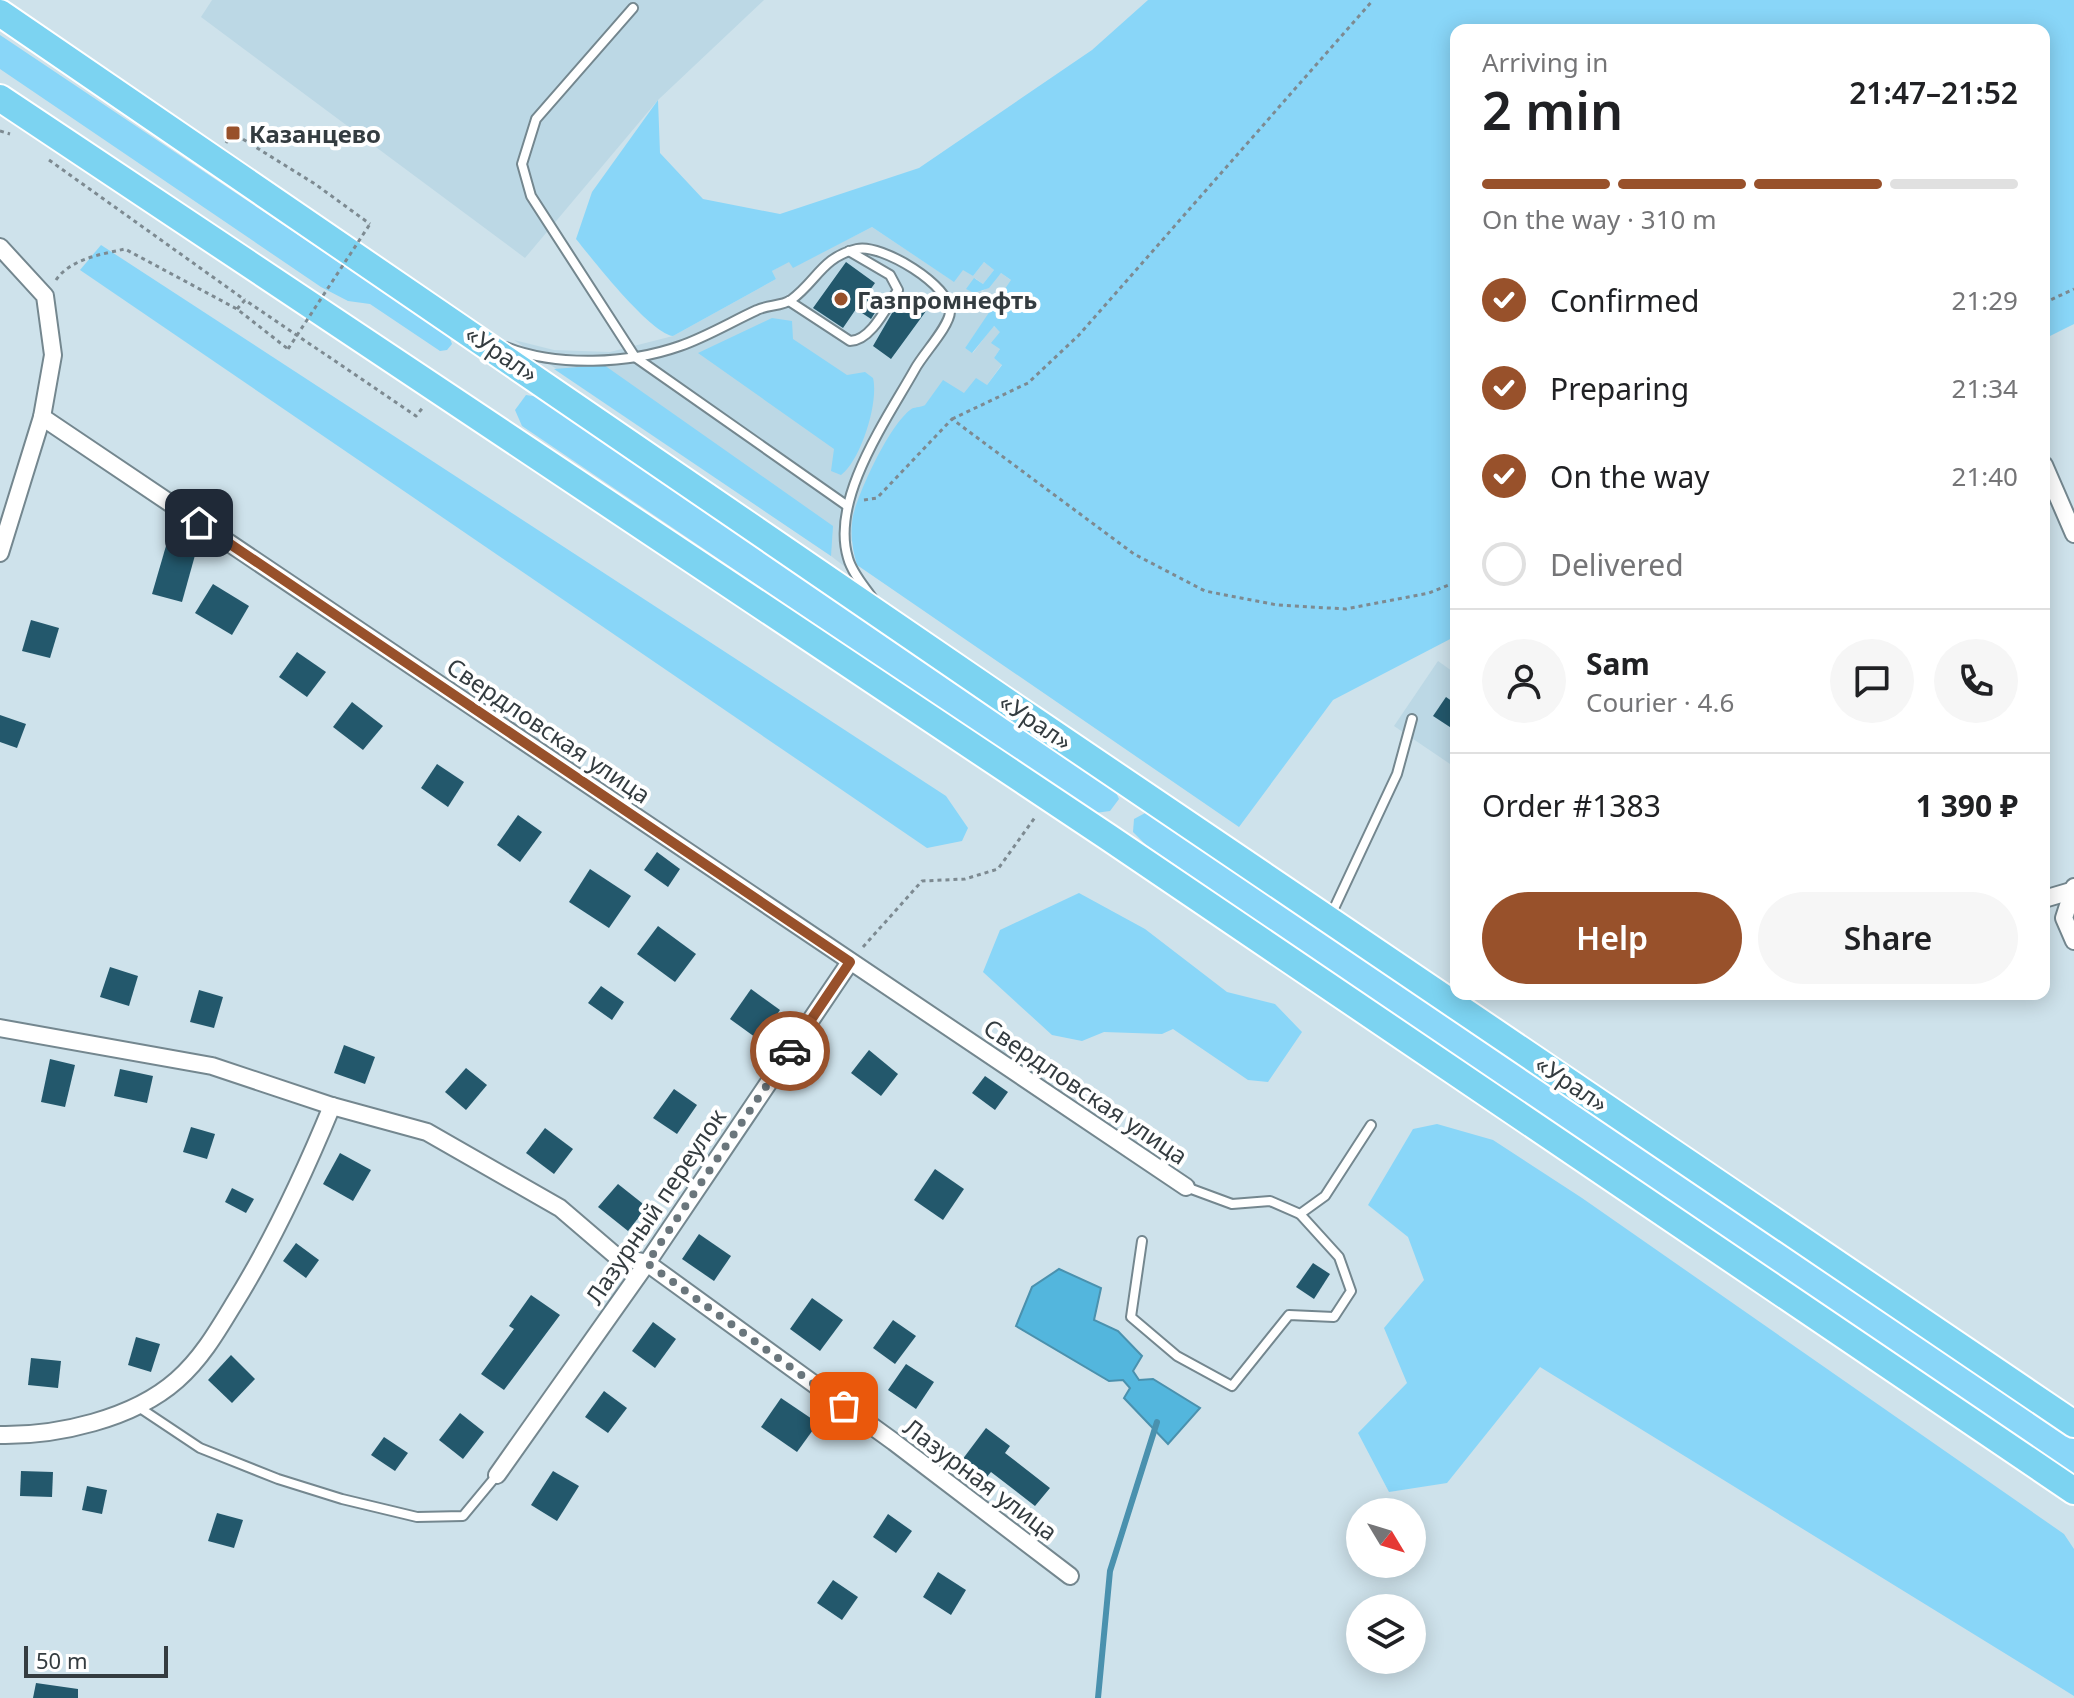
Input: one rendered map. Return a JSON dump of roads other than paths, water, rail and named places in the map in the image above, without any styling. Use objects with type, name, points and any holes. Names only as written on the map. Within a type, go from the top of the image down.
[{"type":"main road","name":"«Урал»","points":[[0,13],[1450,1000]]},
{"type":"main road","points":[[0,98],[42,141],[438,390],[1049,798],[2074,1491]]},
{"type":"main road","name":"«Урал»","points":[[1451,1000],[2074,1424]]},
{"type":"street","points":[[0,115],[42,141]]},
{"type":"street","points":[[0,247],[45,296],[53,355],[42,417],[0,553]]},
{"type":"street","name":"Свердловская улица","points":[[42,417],[1186,1187]]},
{"type":"street","points":[[2050,479],[2074,534]]},
{"type":"street","points":[[2050,897],[2072,889]]},
{"type":"street","points":[[2072,889],[2064,918],[2074,941]]},
{"type":"street","name":"Лазурный переулок","points":[[497,1475],[647,1263],[850,962]]},
{"type":"street","name":"Лазурная улица","points":[[0,1028],[212,1066],[332,1106],[427,1132],[560,1208],[616,1256],[647,1263],[894,1442],[1070,1576]]},
{"type":"street","points":[[0,1435],[85,1426],[135,1405],[175,1382],[207,1349],[291,1203],[332,1106]]},
{"type":"lane","points":[[633,8],[536,119],[522,164],[531,196],[635,357],[846,505]]},
{"type":"lane","points":[[463,327],[511,349],[564,359],[635,357],[680,346],[764,306],[789,301],[832,257],[862,247],[881,251],[901,261],[942,290],[951,310],[877,437],[846,505],[844,541],[849,563],[885,617]]},
{"type":"lane","points":[[789,301],[850,341],[866,335],[898,290],[890,275],[849,251]]},
{"type":"lane","points":[[1330,918],[1397,774],[1412,719]]},
{"type":"lane","points":[[1300,1214],[1325,1196],[1371,1125]]},
{"type":"lane","points":[[1142,1241],[1131,1317],[1177,1356],[1232,1386],[1289,1315],[1334,1317],[1351,1291],[1339,1257],[1300,1214],[1270,1201],[1232,1204],[1186,1187]]},
{"type":"lane","points":[[135,1405],[200,1448],[342,1499],[417,1517],[463,1516],[497,1475]]},
{"type":"waterway","points":[[1098,1698],[1110,1571],[1157,1422]]},
{"type":"place","name":"Казанцево","points":[[233,133]]},
{"type":"place","name":"Газпромнефть","points":[[841,299]]}]
